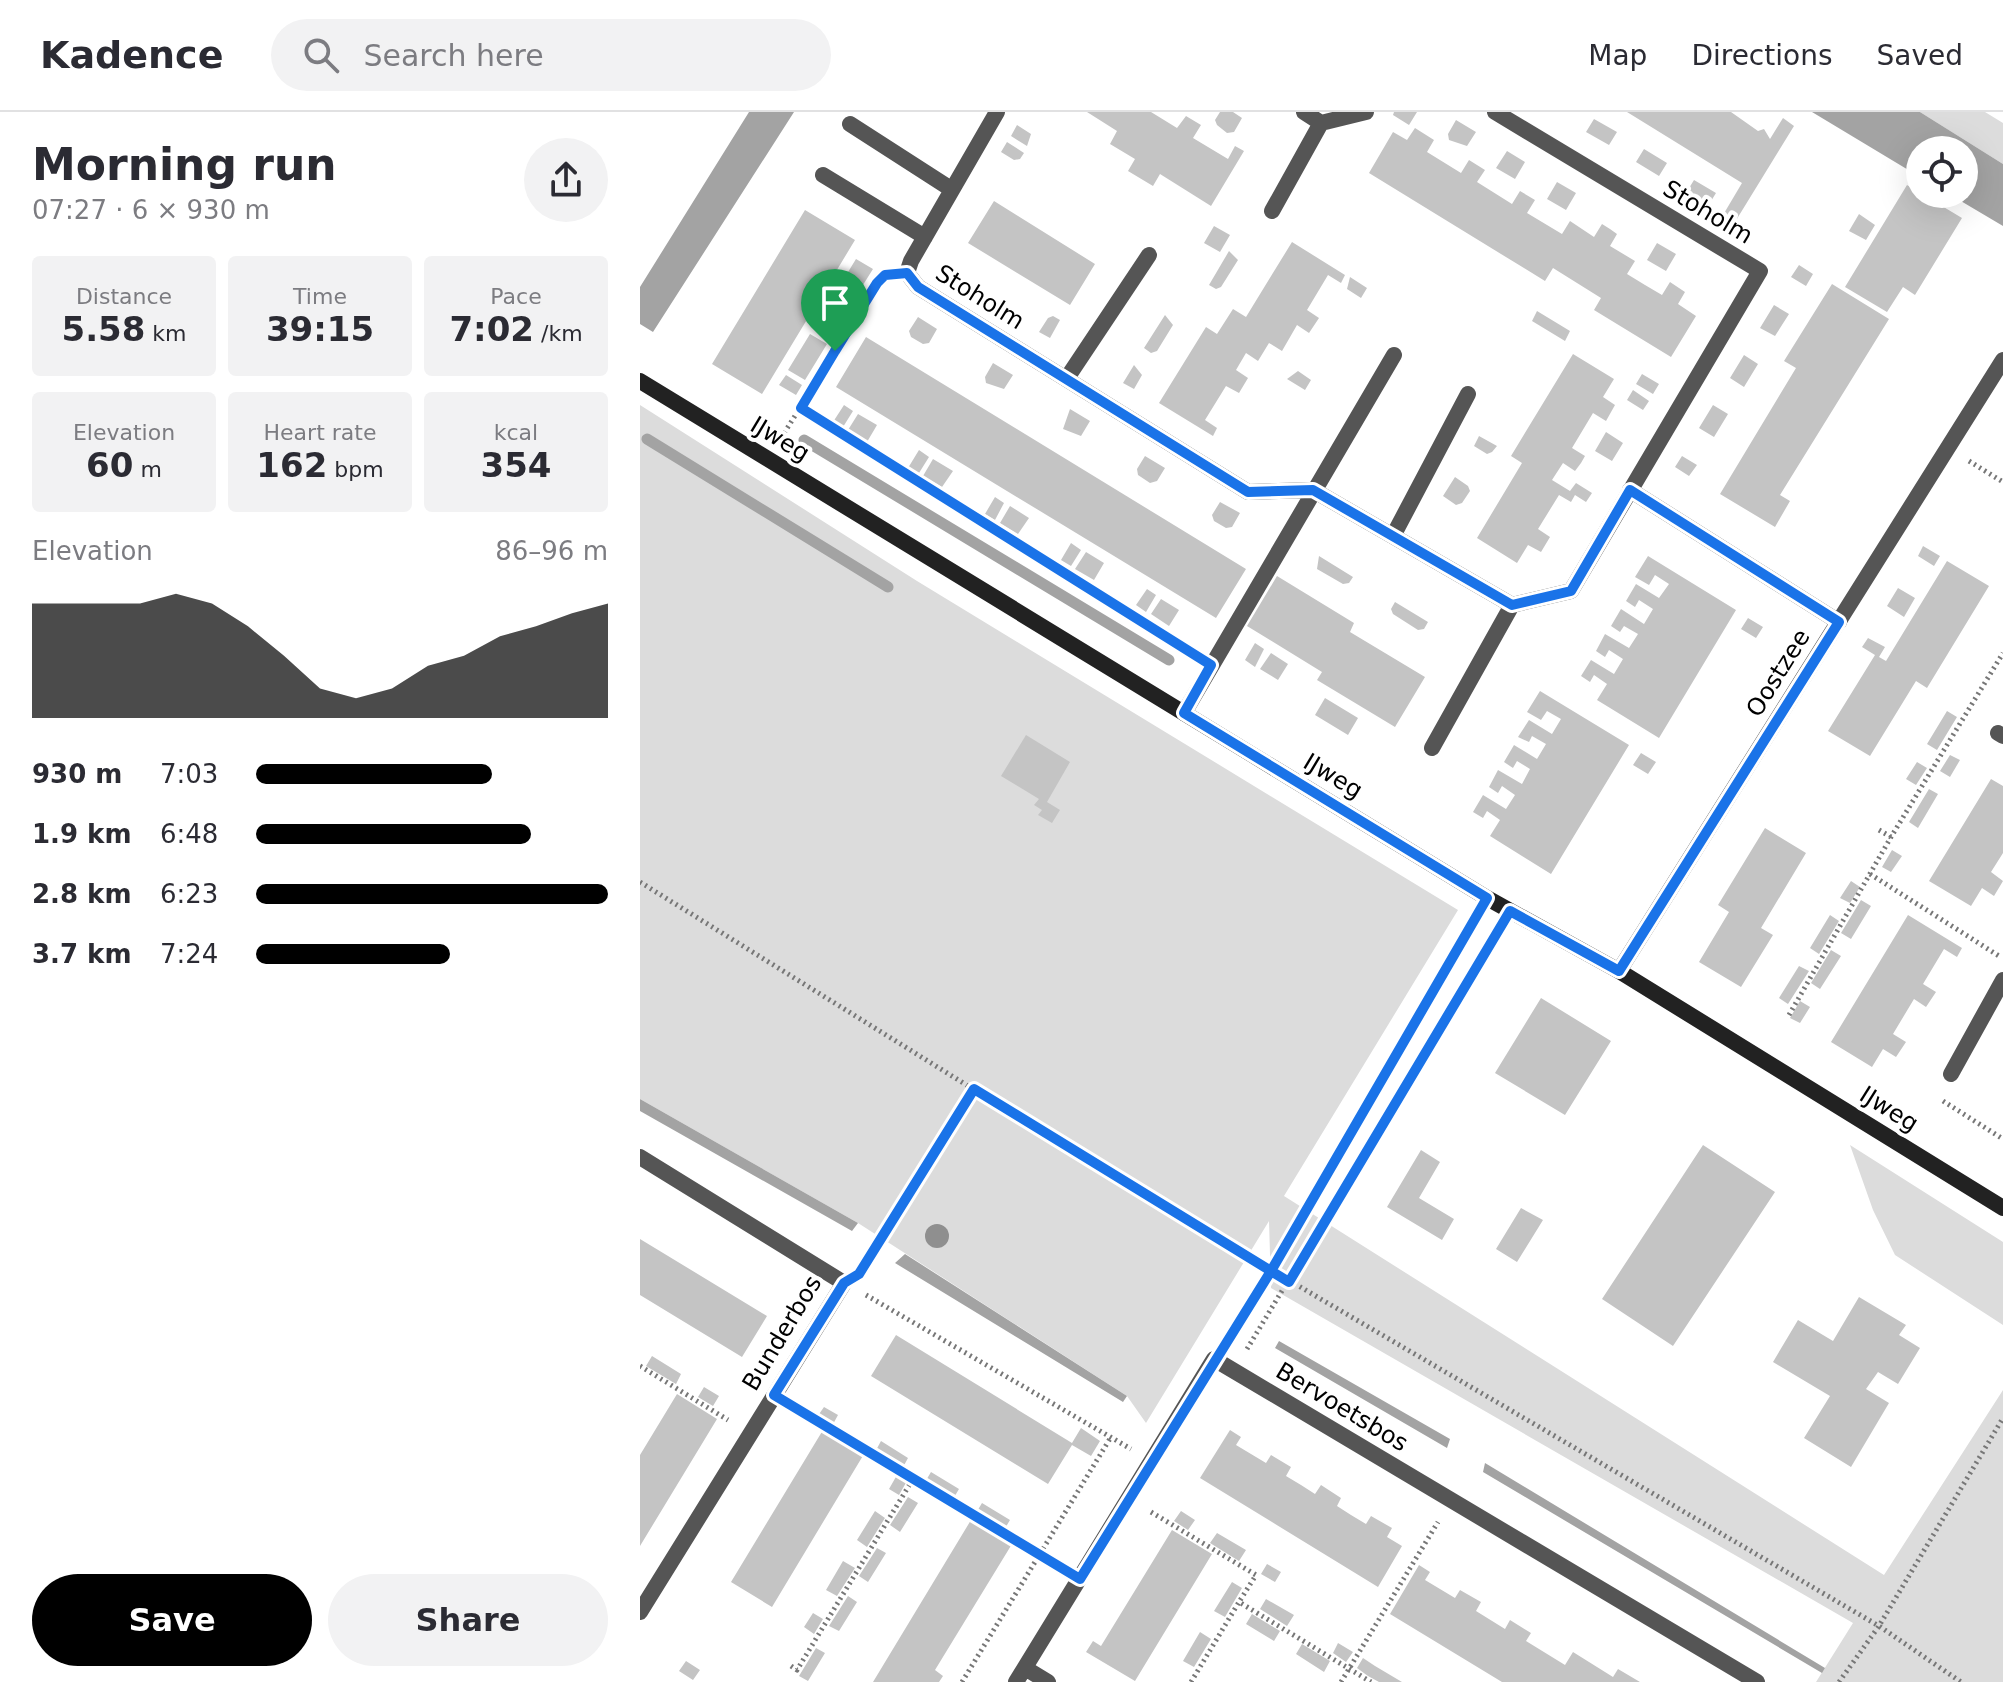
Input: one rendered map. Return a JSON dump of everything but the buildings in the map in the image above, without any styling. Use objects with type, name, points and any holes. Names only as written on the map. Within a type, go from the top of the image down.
[{"type":"street","name":"Stoholm","points":[[997,112],[951,189],[907,273],[918,287],[1248,492],[1313,490]]},
{"type":"street","points":[[1304,112],[1321,123],[1366,112]]},
{"type":"street","name":"Stoholm","points":[[1495,112],[1760,271],[1571,591],[1512,605]]},
{"type":"street","points":[[1272,211],[1321,123]]},
{"type":"street","points":[[850,124],[951,189]]},
{"type":"street","name":"Stoholm","points":[[823,175],[925,237]]},
{"type":"street","points":[[1067,378],[1149,255]]},
{"type":"street","points":[[1184,713],[1394,355]]},
{"type":"street","name":"Oostzee","points":[[1619,971],[2003,360]]},
{"type":"street","name":"IJweg","points":[[640,381],[1487,898],[1619,971],[2003,1208]]},
{"type":"street","points":[[1393,536],[1468,394]]},
{"type":"street","points":[[1313,490],[1512,605],[1432,748]]},
{"type":"street","points":[[1630,490],[1839,622]]},
{"type":"street","points":[[1951,1074],[2003,980]]},
{"type":"street","name":"Bunderbos","points":[[640,1157],[844,1283],[640,1612]]},
{"type":"street","points":[[1048,1682],[1020,1675],[1214,1359]]},
{"type":"street","name":"Bervoetsbos","points":[[1214,1359],[1757,1682]]},
{"type":"path","points":[[768,460],[877,283],[885,275],[907,273]]},
{"type":"path","points":[[801,408],[1211,665]]},
{"type":"path","points":[[1948,447],[2003,482]]},
{"type":"path","points":[[1789,1015],[1891,837],[2003,653]]},
{"type":"path","points":[[1879,830],[1891,837]]},
{"type":"path","points":[[1870,874],[2003,958]]},
{"type":"path","points":[[640,882],[1289,1282],[1879,1626],[1961,1682]]},
{"type":"path","points":[[1214,1359],[1271,1271],[1487,898]]},
{"type":"path","points":[[1234,1371],[1510,911]]},
{"type":"path","points":[[1951,1074],[1937,1097],[2003,1139]]},
{"type":"path","points":[[974,1089],[859,1274],[844,1283],[1152,1461]]},
{"type":"path","points":[[640,1366],[750,1433]]},
{"type":"path","points":[[774,1395],[1080,1579]]},
{"type":"path","points":[[1839,1682],[1879,1626],[2003,1418]]},
{"type":"path","points":[[962,1682],[1111,1437]]},
{"type":"path","points":[[791,1666],[797,1670],[913,1479]]},
{"type":"path","points":[[1128,1499],[1256,1575],[1191,1682]]},
{"type":"path","points":[[1341,1682],[1451,1500]]},
{"type":"path","points":[[1239,1602],[1371,1682]]},
{"type":"shaded area","points":[[749,112],[794,112],[653,332],[640,324],[640,287]]},
{"type":"shaded area","points":[[1812,112],[1920,112],[1958,136],[1906,136],[1906,169]]},
{"type":"shaded area","points":[[1920,112],[1985,112],[2003,123],[2003,164],[1978,148],[1978,136],[1958,136]]},
{"type":"shaded area","points":[[1978,148],[2003,164],[2003,226],[1973,208],[1978,208]]},
{"type":"shaded area","points":[[640,405],[917,581],[1458,910],[1284,1196],[1884,1575],[2003,1390],[2003,1682],[1816,1682],[1853,1623],[1271,1288],[1269,1221],[1146,1423],[1127,1396],[858,1223],[640,1099]]},
{"type":"shaded area","points":[[640,1099],[858,1223],[852,1231],[640,1111]]},
{"type":"shaded area","points":[[1850,1145],[2003,1242],[2003,1325],[1895,1255],[1873,1210]]},
{"type":"shaded area","points":[[905,1254],[1127,1396],[1123,1402],[895,1263]]},
{"type":"shaded area","points":[[1279,1341],[1450,1439],[1447,1448],[1275,1348]]},
{"type":"shaded area","points":[[1485,1463],[1825,1668],[1822,1673],[1483,1472]]},
{"type":"waterway","points":[[647,439],[888,587]]},
{"type":"waterway","points":[[804,440],[1169,660]]},
{"type":"route","points":[[835,351],[801,408],[1211,665],[1184,713],[1487,898],[1271,1271],[1080,1579],[774,1395],[844,1283],[859,1274],[974,1089],[1145,1196],[1271,1271],[1289,1282],[1510,911],[1619,971],[1839,622],[1630,490],[1571,591],[1512,605],[1313,490],[1248,492],[918,287],[907,273],[885,275],[877,283],[835,351]]}]
